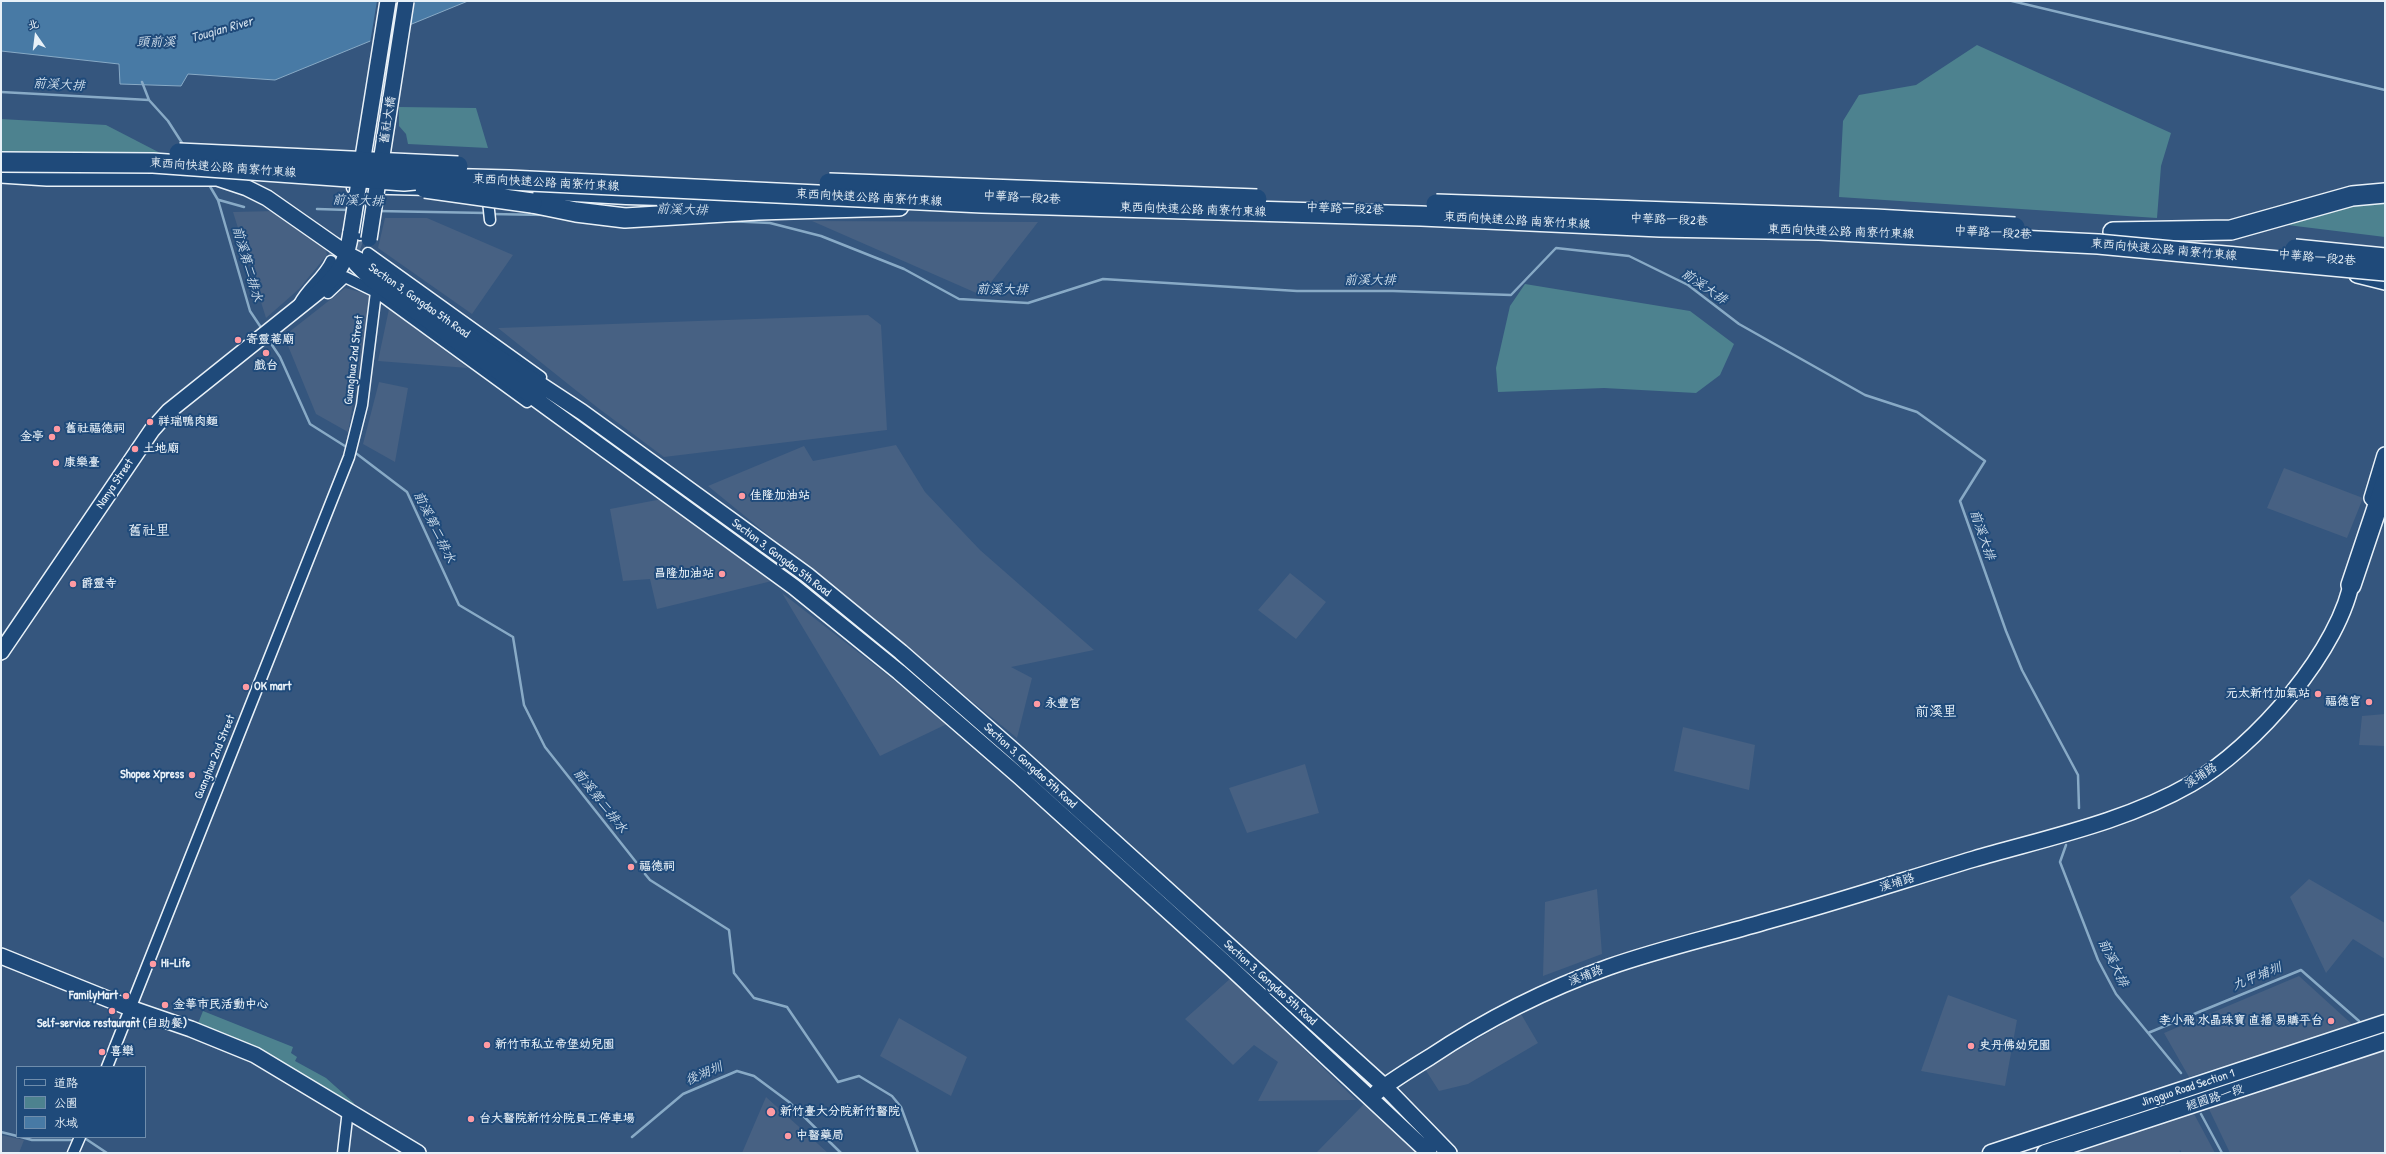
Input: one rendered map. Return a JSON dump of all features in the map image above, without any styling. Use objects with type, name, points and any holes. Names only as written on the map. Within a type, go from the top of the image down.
[{"type":"highway","name":"東西向快速公路 南寮竹東線","points":[[1,149],[222,154],[855,184],[1875,218],[2113,232],[2385,258]]},
{"type":"highway","name":"東西向快速公路 南寮竹東線","points":[[1,162],[153,163],[404,181],[436,178],[509,180],[982,203],[1422,216],[1660,227],[1819,230],[2098,244],[2385,271]]},
{"type":"highway","points":[[404,181],[427,188],[532,203],[576,212],[625,218],[758,210],[830,209],[900,201]]},
{"type":"highway","points":[[2113,232],[2231,230],[2352,196],[2385,193]]},
{"type":"highway","points":[[2352,585],[2385,484]]},
{"type":"main road","name":"Jingguo Road Section 1","points":[[1991,1153],[2385,1023]]},
{"type":"main road","name":"經國路一段","points":[[2045,1153],[2385,1041]]},
{"type":"street","name":"舊社大橋","points":[[358,239],[388,1]]},
{"type":"street","name":"舊社大橋","points":[[358,239],[406,1]]},
{"type":"street","points":[[1,170],[36,172],[47,178]]},
{"type":"street","points":[[1,175],[47,178],[217,178],[247,188],[268,198],[347,254]]},
{"type":"street","name":"中華路一段2巷","points":[[358,239],[347,217],[350,188],[734,202],[760,190],[900,201],[951,207],[2094,251],[2385,278]]},
{"type":"street","points":[[296,309],[338,273],[347,254],[358,239],[363,220],[368,188]]},
{"type":"street","name":"中華路一段2巷","points":[[460,191],[488,201],[516,193]]},
{"type":"street","name":"中華路一段2巷","points":[[900,201],[935,198],[951,207]]},
{"type":"street","points":[[488,201],[490,220]]},
{"type":"street","name":"Section 3, Gongdao 5th Road","points":[[358,239],[550,383],[582,412]]},
{"type":"street","name":"Section 3, Gongdao 5th Road","points":[[347,254],[380,271],[477,343],[582,412],[807,575],[901,652],[1020,756],[1384,1086],[1449,1153]]},
{"type":"street","name":"Section 3, Gongdao 5th Road","points":[[347,254],[372,280],[794,587],[899,672],[1026,782],[1372,1097],[1429,1153]]},
{"type":"street","points":[[296,309],[304,293],[328,268],[331,261]]},
{"type":"street","points":[[2356,275],[2385,282]]},
{"type":"street","name":"Section 3, Gongdao 5th Road","points":[[296,309],[321,298],[345,277],[376,292],[531,404],[568,424]]},
{"type":"street","name":"Guanghua 2nd Street","points":[[107,1066],[349,457],[357,432],[362,405],[376,292]]},
{"type":"street","name":"Nanya Street","points":[[1,651],[152,430],[169,412],[255,340],[296,309]]},
{"type":"street","name":"溪埔路","points":[[1372,1097],[1384,1086],[1470,1030],[1537,994],[1610,966],[2046,840],[2146,806],[2192,784],[2225,760],[2255,734],[2287,701],[2316,662],[2338,620],[2352,585],[2357,543],[2385,455]]},
{"type":"street","points":[[708,525],[718,512]]},
{"type":"street","name":"溪埔路","points":[[2352,585],[2357,579],[2374,545],[2385,513]]},
{"type":"street","points":[[1,956],[130,1008],[192,1029],[255,1055],[418,1153]]},
{"type":"street","points":[[342,1153],[348,1110]]},
{"type":"street","points":[[73,1153],[80,1138]]},
{"type":"shaded area","points":[[275,211],[325,247],[327,255],[299,289],[266,318],[233,212]]},
{"type":"shaded area","points":[[385,218],[427,218],[513,255],[472,314],[378,248]]},
{"type":"shaded area","points":[[812,221],[1038,222],[981,295]]},
{"type":"shaded area","points":[[345,288],[372,295],[348,432],[316,414],[284,336]]},
{"type":"shaded area","points":[[389,309],[468,368],[378,361]]},
{"type":"shaded area","points":[[868,315],[881,325],[887,430],[664,457],[598,408],[498,328]]},
{"type":"shaded area","points":[[379,382],[408,388],[395,462],[363,444]]},
{"type":"shaded area","points":[[896,445],[925,492],[980,550],[1094,650],[1011,667],[1032,678],[1017,738],[708,486],[804,446],[813,461]]},
{"type":"shaded area","points":[[2284,468],[2363,498],[2347,538],[2267,508]]},
{"type":"shaded area","points":[[662,499],[772,581],[657,609],[650,579],[623,581],[610,509]]},
{"type":"shaded area","points":[[1290,573],[1326,602],[1296,639],[1258,610]]},
{"type":"shaded area","points":[[782,593],[949,723],[880,756]]},
{"type":"shaded area","points":[[2385,714],[2385,746],[2359,745],[2362,716]]},
{"type":"shaded area","points":[[1683,727],[1755,745],[1749,790],[1674,771]]},
{"type":"shaded area","points":[[1305,764],[1319,813],[1247,833],[1229,788]]},
{"type":"shaded area","points":[[2309,879],[2385,923],[2385,959],[2353,939],[2326,973],[2290,897]]},
{"type":"shaded area","points":[[1597,889],[1602,954],[1543,976],[1545,902]]},
{"type":"shaded area","points":[[2299,976],[2354,1026],[2189,1077],[2164,1033]]},
{"type":"shaded area","points":[[1231,978],[1356,1100],[1258,1101],[1278,1062],[1254,1045],[1233,1065],[1185,1019]]},
{"type":"shaded area","name":"史丹佛幼兒園","points":[[1948,995],[2017,1020],[2005,1086],[1921,1071]]},
{"type":"shaded area","points":[[1521,1014],[1538,1043],[1468,1084],[1439,1091],[1425,1069]]},
{"type":"shaded area","points":[[899,1018],[967,1057],[951,1096],[880,1056]]},
{"type":"shaded area","points":[[2380,1048],[2385,1052],[2385,1153],[2230,1153],[2208,1107]]},
{"type":"shaded area","name":"新竹臺大分院新竹醫院","points":[[766,1097],[828,1153],[742,1153]]},
{"type":"shaded area","points":[[1367,1101],[1420,1153],[1316,1153]]},
{"type":"shaded area","points":[[2193,1112],[2215,1153],[2182,1153],[2180,1150],[2179,1153],[2076,1153]]},
{"type":"shaded area","points":[[1,1135],[24,1140],[19,1153],[1,1153]]},
{"type":"green space","points":[[1977,45],[2171,133],[2161,166],[2157,218],[1839,197],[1843,121],[1859,95],[1916,85]]},
{"type":"green space","points":[[399,107],[476,108],[488,148],[408,144],[406,134],[399,126]]},
{"type":"green space","points":[[1,119],[106,125],[166,156],[1,152]]},
{"type":"green space","points":[[2385,196],[2385,237],[2271,223]]},
{"type":"green space","points":[[1525,284],[1690,311],[1734,344],[1720,375],[1696,393],[1604,388],[1498,392],[1496,368],[1510,306]]},
{"type":"green space","points":[[203,1011],[293,1047],[291,1053],[297,1057],[295,1061],[326,1078],[354,1103],[351,1108],[197,1026]]},
{"type":"water","name":"頭前溪","points":[[1,1],[468,1],[275,80],[188,74],[181,86],[120,84],[119,64],[1,51]]},
{"type":"pier","points":[[377,1],[415,1],[410,27],[370,43]]},
{"type":"waterway","points":[[2012,1],[2385,90]]},
{"type":"waterway","points":[[142,82],[149,100]]},
{"type":"waterway","name":"前溪大排","points":[[1,92],[149,100],[168,121],[184,146]]},
{"type":"waterway","name":"前溪第二排水","points":[[208,183],[218,200],[250,311],[262,329]]},
{"type":"waterway","name":"前溪大排","points":[[219,200],[244,207]]},
{"type":"waterway","name":"前溪大排","points":[[317,209],[349,210]]},
{"type":"waterway","name":"前溪大排","points":[[378,211],[486,213]]},
{"type":"waterway","name":"前溪大排","points":[[491,214],[546,215]]},
{"type":"waterway","name":"前溪大排","points":[[727,221],[770,223],[821,236],[904,269],[959,299],[1028,303],[1103,279],[1297,291],[1393,291],[1511,295],[1556,248],[1629,256],[1688,285],[1739,324],[1865,395],[1917,412],[1985,461],[1960,501],[2006,631],[2022,670],[2078,775],[2079,808]]},
{"type":"waterway","name":"前溪第二排水","points":[[268,339],[280,357],[310,424],[348,448]]},
{"type":"waterway","name":"前溪第二排水","points":[[353,451],[407,492],[459,605],[513,637],[524,705],[545,747],[636,862]]},
{"type":"waterway","name":"前溪大排","points":[[2066,845],[2060,862],[2098,960],[2116,994],[2181,1073]]},
{"type":"waterway","name":"前溪第二排水","points":[[645,874],[650,880],[729,930],[734,973],[754,998],[787,1007],[838,1082],[859,1076],[892,1096],[901,1107],[918,1153]]},
{"type":"waterway","name":"九甲埔圳","points":[[2148,1033],[2301,970],[2359,1021]]},
{"type":"waterway","name":"後湖圳","points":[[632,1137],[683,1094],[737,1071],[754,1076],[789,1102],[841,1153]]},
{"type":"waterway","name":"前溪大排","points":[[2201,1114],[2222,1153]]},
{"type":"waterway","name":"後湖圳","points":[[1,1132],[16,1136]]},
{"type":"waterway","name":"後湖圳","points":[[25,1138],[32,1140],[71,1140]]},
{"type":"waterway","name":"後湖圳","points":[[86,1139],[107,1153]]},
{"type":"tunnel","points":[[331,261],[343,234]]},
{"type":"tunnel","points":[[345,277],[360,235]]},
{"type":"place","name":"寄靈菴廟","points":[[238,340]]},
{"type":"place","name":"戲台","points":[[266,353]]},
{"type":"place","name":"祥瑞鴨肉麵","points":[[150,422]]},
{"type":"place","name":"舊社福德祠","points":[[57,429]]},
{"type":"place","name":"金亭","points":[[52,437]]},
{"type":"place","name":"土地廟","points":[[135,449]]},
{"type":"place","name":"康樂臺","points":[[56,463]]},
{"type":"place","name":"佳隆加油站","points":[[742,496]]},
{"type":"place","name":"昌隆加油站","points":[[722,574]]},
{"type":"place","name":"爵靈寺","points":[[73,584]]},
{"type":"place","name":"OK mart","points":[[246,687]]},
{"type":"place","name":"元太新竹加氣站","points":[[2318,694]]},
{"type":"place","name":"福德宮","points":[[2369,702]]},
{"type":"place","name":"永豐宮","points":[[1037,704]]},
{"type":"place","name":"Shopee Xpress","points":[[192,775]]},
{"type":"place","name":"福德祠","points":[[631,867]]},
{"type":"place","name":"Hi-Life","points":[[153,964]]},
{"type":"place","name":"FamilyMart","points":[[126,996]]},
{"type":"place","name":"金華市民活動中心","points":[[165,1005]]},
{"type":"place","name":"Self-service restaurant (自助餐)","points":[[112,1011]]},
{"type":"place","name":"李小飛 水晶珠寶 直播 易購平台","points":[[2331,1021]]},
{"type":"place","name":"新竹市私立帝堡幼兒園","points":[[487,1045]]},
{"type":"place","name":"史丹佛幼兒園","points":[[1971,1046]]},
{"type":"place","name":"喜欒","points":[[102,1052]]},
{"type":"place","name":"新竹臺大分院新竹醫院","points":[[771,1112]]},
{"type":"place","name":"台大醫院新竹分院員工停車場","points":[[471,1119]]},
{"type":"place","name":"中醫藥局","points":[[788,1136]]},
{"type":"district","name":"舊社里","points":[[149,531]]},
{"type":"district","name":"前溪里","points":[[1936,712]]},
{"type":"water label","name":"Touqian River","points":[[222,30]]}]
